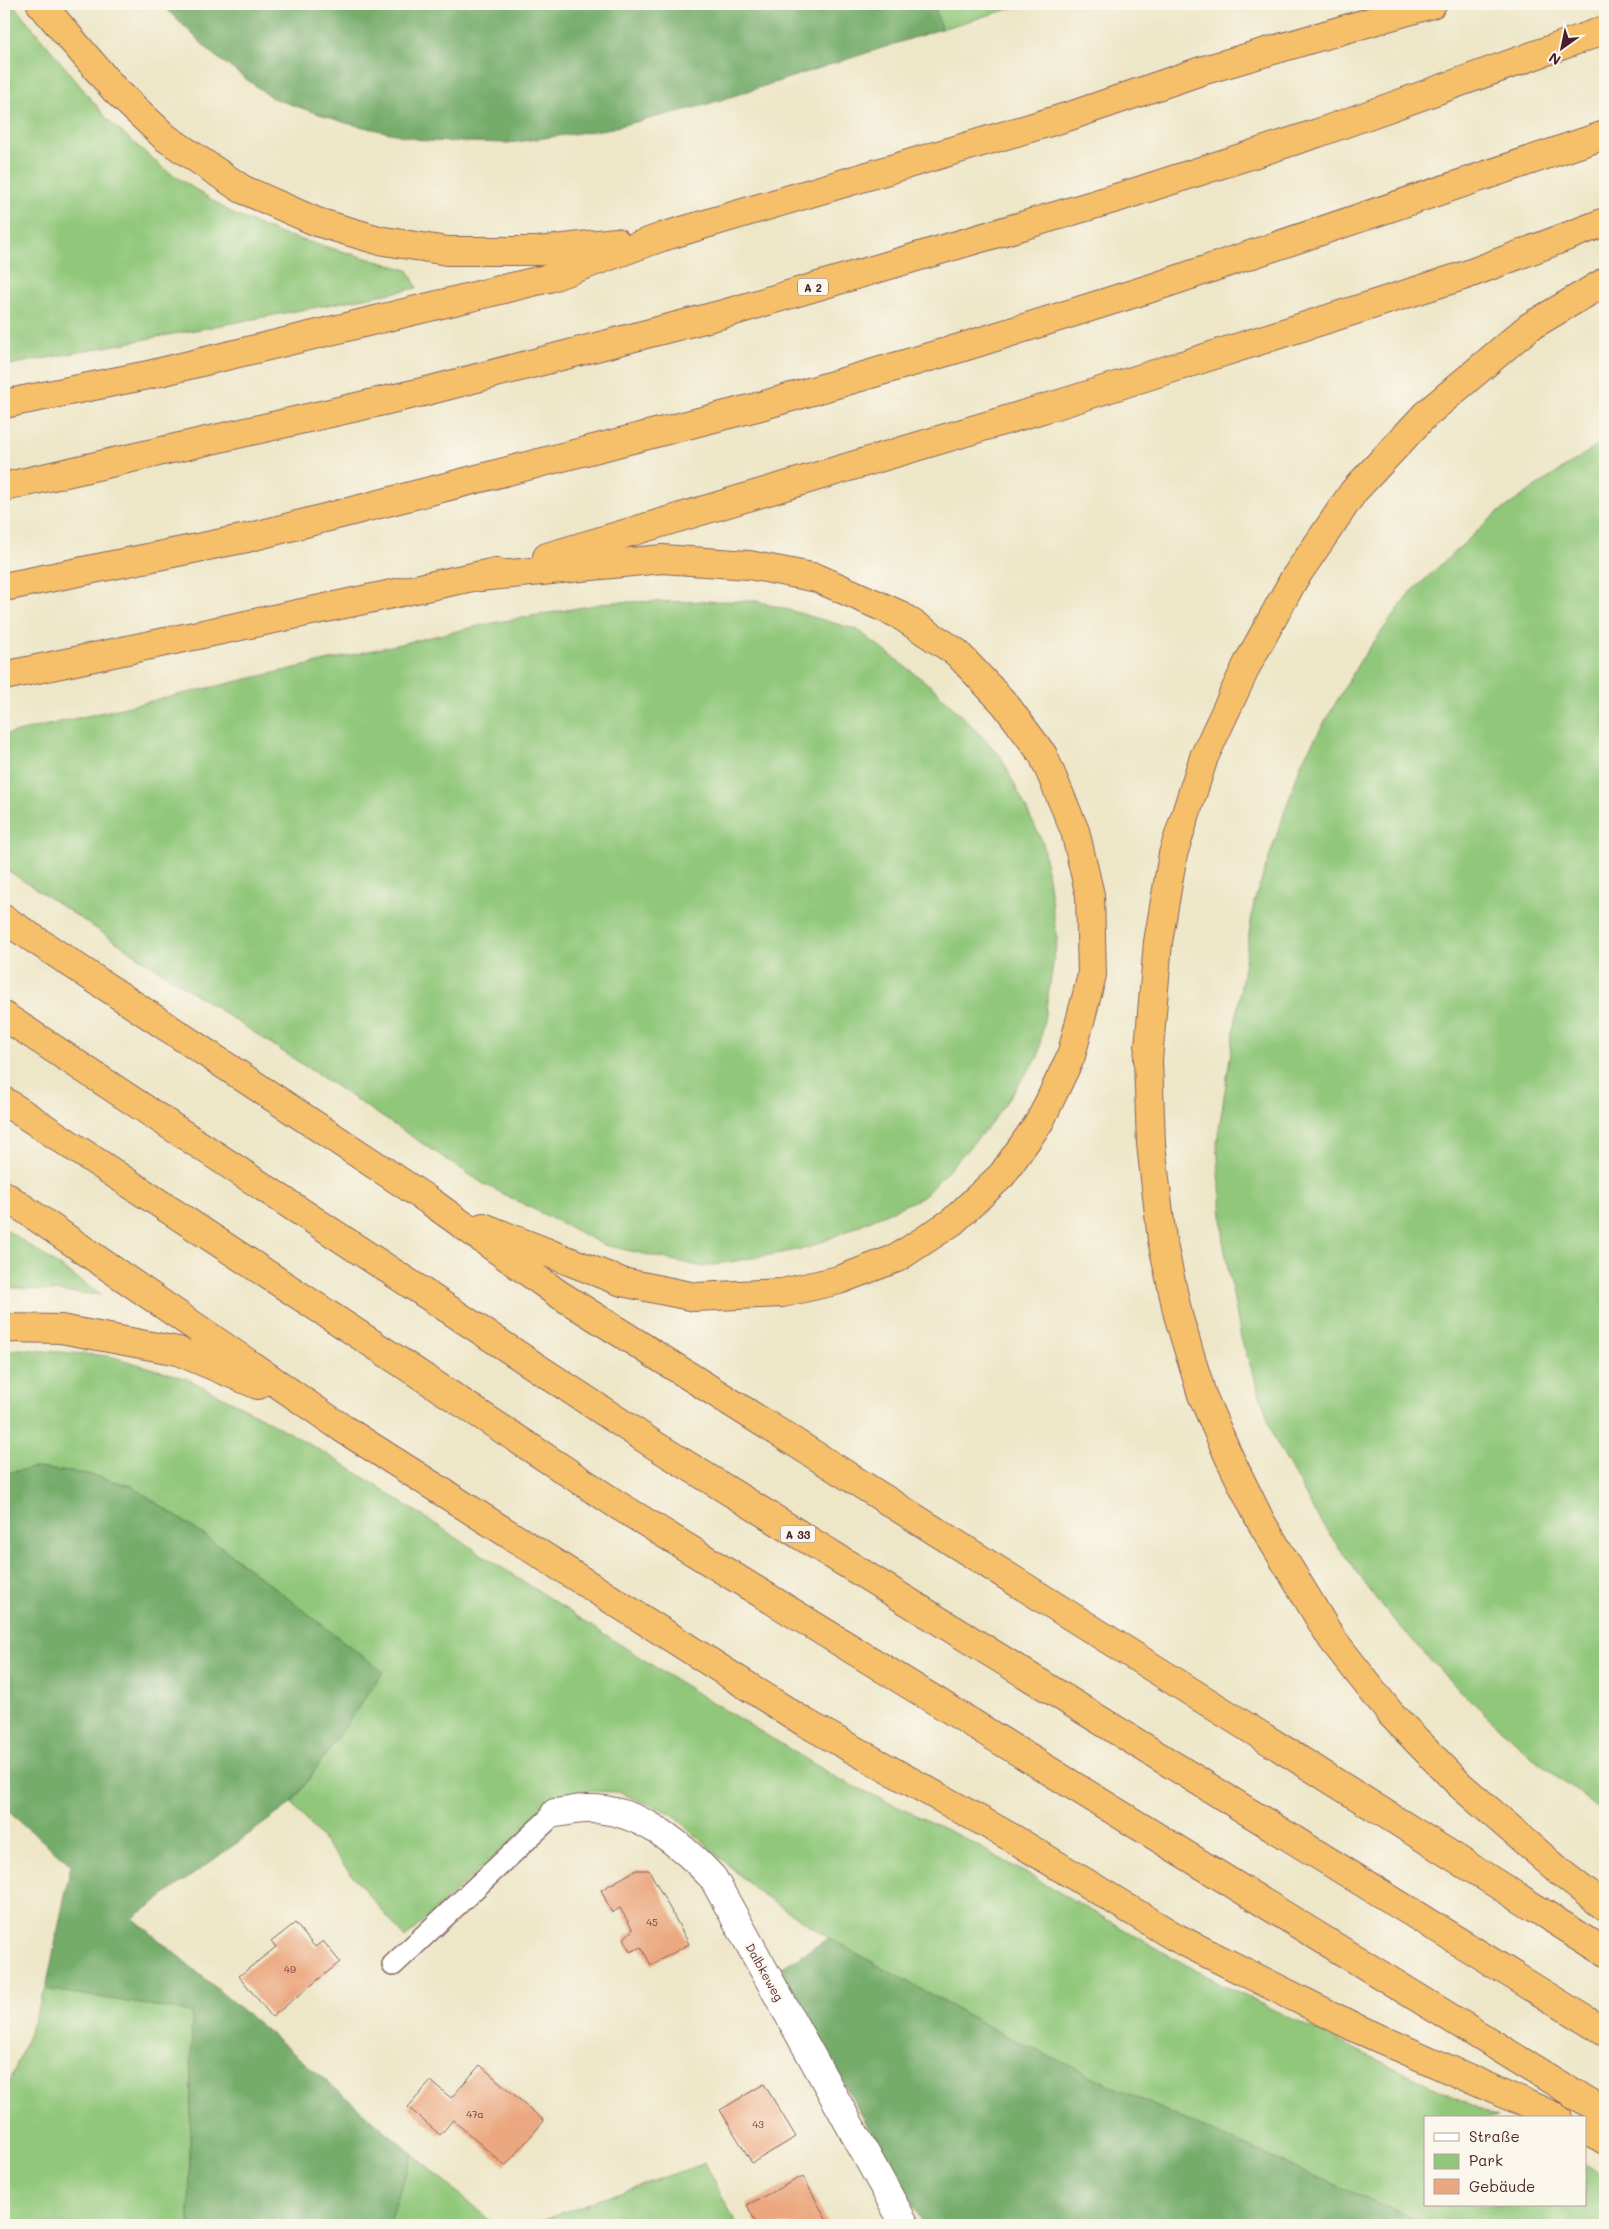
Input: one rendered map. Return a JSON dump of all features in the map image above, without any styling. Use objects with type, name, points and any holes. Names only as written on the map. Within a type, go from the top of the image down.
[{"type":"highway","points":[[41,4],[114,89],[166,138],[242,189],[317,222],[378,240],[447,251],[538,251],[662,237]]},
{"type":"highway","points":[[4,404],[148,375],[549,278],[662,237],[1070,116],[1201,71],[1432,4]]},
{"type":"highway","name":"A 2","points":[[4,487],[427,391],[727,313],[1123,196],[1318,133],[1605,30]]},
{"type":"highway","points":[[4,587],[247,538],[757,407],[960,348],[1158,286],[1605,135]]},
{"type":"highway","points":[[4,676],[480,577],[1066,402],[1466,275],[1605,222]]},
{"type":"highway","points":[[1605,282],[1529,327],[1425,415],[1354,491],[1294,579],[1248,663],[1204,758],[1173,854],[1158,942],[1148,1060],[1151,1144],[1162,1240],[1178,1315],[1202,1394],[1228,1457],[1261,1522],[1332,1639],[1390,1713],[1460,1785],[1565,1876],[1605,1907]]},
{"type":"highway","points":[[431,1202],[482,1226],[622,1282],[658,1290],[695,1296],[782,1293],[839,1280],[897,1258],[952,1222],[1002,1175],[1040,1121],[1071,1056],[1092,976],[1090,895],[1075,831],[1043,754],[1005,704],[956,652],[898,614],[817,578],[749,565],[662,559],[480,577]]},
{"type":"highway","points":[[4,919],[431,1202],[557,1293],[1605,1952]]},
{"type":"highway","name":"A 33","points":[[4,1016],[656,1446],[1605,2032]]},
{"type":"highway","points":[[4,1101],[616,1504],[1605,2113]]},
{"type":"highway","points":[[4,1195],[342,1428],[804,1722],[1014,1839],[1175,1937],[1356,2028],[1554,2116]]},
{"type":"highway","points":[[4,1328],[61,1329],[178,1351],[257,1385],[342,1428]]},
{"type":"highway","points":[[1586,2130],[1605,2140]]},
{"type":"street","name":"Dalbkeweg","points":[[555,1813],[586,1809],[613,1811],[646,1822],[691,1855],[713,1878],[905,2225]]},
{"type":"lane","points":[[393,1965],[555,1813]]},
{"type":"green space","points":[[4,4],[13,4],[109,121],[164,169],[235,215],[281,234],[408,270],[417,288],[4,366]]},
{"type":"green space","points":[[161,4],[934,4],[941,29],[702,106],[607,129],[509,143],[426,141],[346,123],[272,98],[215,56]]},
{"type":"green space","points":[[934,4],[1026,4],[941,29]]},
{"type":"green space","points":[[1605,440],[1605,1814],[1526,1752],[1448,1679],[1379,1603],[1320,1521],[1275,1440],[1241,1338],[1224,1246],[1217,1142],[1254,902],[1302,761],[1360,661],[1410,593],[1496,514]]},
{"type":"green space","points":[[757,601],[858,630],[937,691],[1000,755],[1043,843],[1057,940],[1038,1057],[990,1125],[923,1197],[808,1248],[703,1267],[604,1245],[484,1184],[4,868],[4,735],[487,624],[612,602]]},
{"type":"green space","points":[[4,1228],[101,1295],[4,1287]]},
{"type":"green space","points":[[21,1349],[110,1356],[188,1379],[258,1415],[337,1460],[667,1675],[839,1779],[966,1839],[1188,1966],[1253,2000],[1494,2116],[1424,2116],[1424,2206],[1586,2206],[1586,2165],[1605,2177],[1605,2225],[1429,2225],[1191,2123],[1000,2033],[829,1938],[756,1890],[671,1813],[618,1792],[585,1791],[541,1808],[522,1831],[405,1938],[292,1803],[383,1672],[224,1549],[132,1486],[87,1474],[35,1468],[4,1473],[4,1351]]},
{"type":"green space","points":[[35,1468],[87,1474],[132,1486],[224,1549],[383,1672],[292,1803],[133,1918],[413,2154],[388,2225],[189,2225],[192,2012],[46,1989],[71,1865],[4,1808],[4,1473]]},
{"type":"green space","points":[[829,1938],[1000,2033],[1191,2123],[1429,2225],[924,2225],[779,1969]]},
{"type":"green space","points":[[46,1989],[192,2012],[189,2225],[4,2225],[4,2097]]},
{"type":"green space","points":[[413,2154],[495,2225],[388,2225]]},
{"type":"green space","points":[[705,2163],[737,2225],[526,2225]]},
{"type":"building","points":[[636,1870],[649,1870],[689,1944],[651,1965],[641,1947],[630,1952],[624,1938],[633,1930],[620,1908],[612,1913],[601,1890]]},
{"type":"building","points":[[295,1923],[315,1947],[323,1941],[340,1962],[272,2017],[239,1976],[276,1947],[271,1942]]},
{"type":"building","points":[[480,2065],[544,2121],[505,2166],[453,2120],[440,2135],[408,2107],[431,2081],[451,2098]]},
{"type":"building","points":[[764,2084],[796,2137],[752,2163],[720,2110]]},
{"type":"building","points":[[803,2176],[829,2225],[757,2225],[747,2205]]}]
